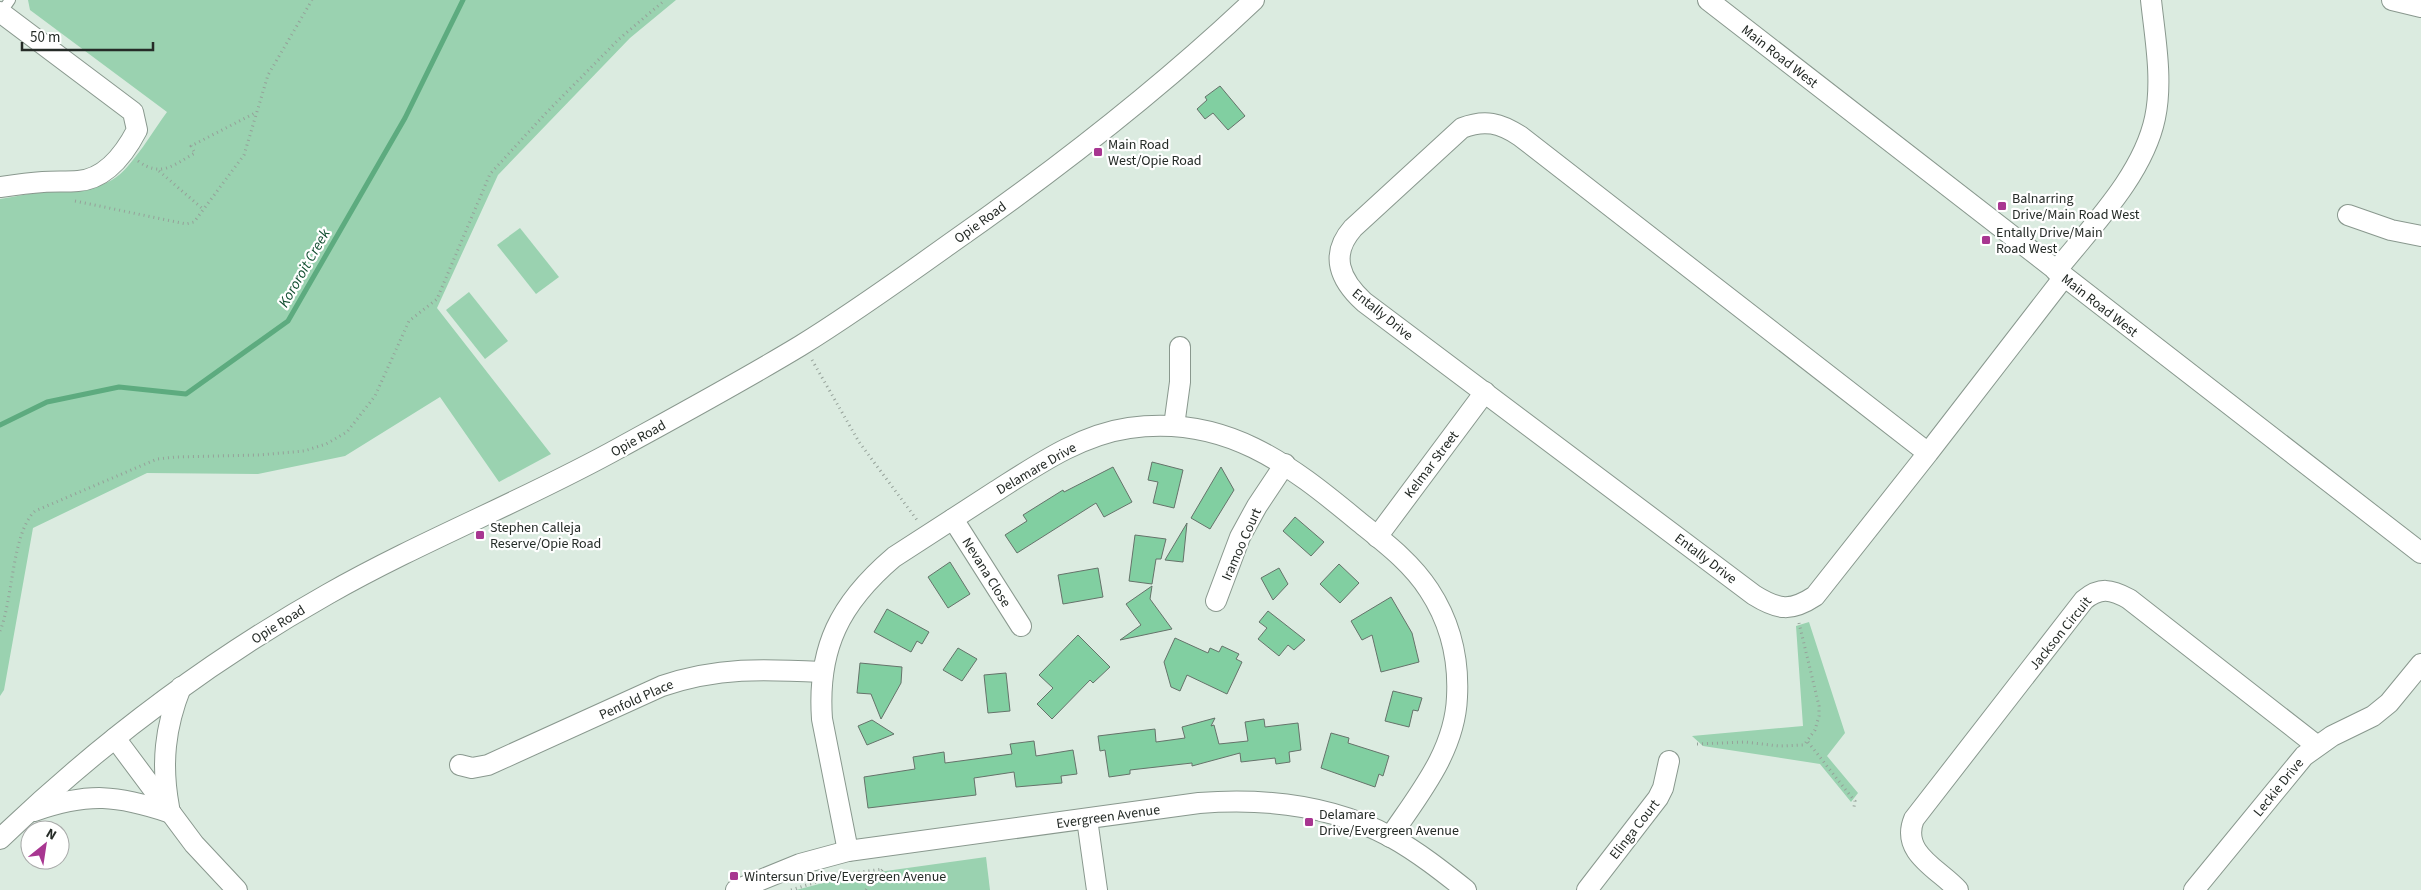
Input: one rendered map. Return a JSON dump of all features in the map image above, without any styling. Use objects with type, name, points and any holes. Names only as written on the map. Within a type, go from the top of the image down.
[{"type":"street","name":"Opie Road","points":[[0,839],[26,814],[115,738],[181,687],[330,593],[568,476],[802,344],[890,286],[1035,182],[1140,100],[1254,0]]},
{"type":"street","name":"Main Road West","points":[[1708,0],[2421,553]]},
{"type":"street","name":"Entally Drive","points":[[1928,453],[1520,136],[1500,125],[1484,122],[1462,128],[1451,136],[1353,228],[1343,241],[1340,264],[1345,280],[1364,302],[1754,595],[1778,608],[1798,605],[1815,596],[1928,453],[2131,175],[2149,138],[2155,117],[2158,95],[2157,58],[2151,0]]},
{"type":"street","points":[[2392,0],[2421,7]]},
{"type":"street","points":[[0,13],[133,112],[137,130],[114,164],[106,170],[80,181],[42,182],[0,187]]},
{"type":"street","points":[[2348,215],[2391,230],[2421,236]]},
{"type":"street","points":[[1174,426],[1180,382],[1180,347]]},
{"type":"street","name":"Kelmar Street","points":[[1377,536],[1485,392]]},
{"type":"street","name":"Delamare Drive","points":[[848,852],[822,719],[822,672],[838,622],[853,599],[870,577],[894,557],[1064,449],[1097,436],[1128,428],[1174,426],[1208,430],[1235,438],[1285,464],[1377,536],[1418,573],[1430,590],[1450,633],[1455,654],[1457,700],[1452,731],[1434,773],[1390,837]]},
{"type":"street","name":"Iramoo Court","points":[[1216,601],[1240,537],[1257,506],[1285,464]]},
{"type":"street","name":"Nevana Close","points":[[953,519],[1021,626]]},
{"type":"street","name":"Jackson Circuit","points":[[1958,890],[1914,849],[1910,834],[1914,819],[2078,608],[2092,593],[2110,590],[2128,599],[2316,745]]},
{"type":"street","name":"Leckie Drive","points":[[2194,890],[2229,849],[2293,767],[2316,745],[2374,716],[2389,702],[2421,664]]},
{"type":"street","name":"Penfold Place","points":[[460,765],[472,768],[488,765],[662,686],[685,678],[709,672],[754,670],[822,672]]},
{"type":"street","points":[[171,814],[165,783],[165,742],[171,712],[181,687]]},
{"type":"street","points":[[115,738],[194,844],[237,890]]},
{"type":"street","name":"Elinga Court","points":[[1587,890],[1658,798],[1664,788],[1669,762]]},
{"type":"street","points":[[26,814],[59,802],[94,797],[125,799],[171,814]]},
{"type":"street","name":"Evergreen Avenue","points":[[736,890],[800,864],[848,852],[1199,804],[1256,800],[1326,812],[1359,823],[1390,837],[1416,853],[1466,890]]},
{"type":"street","points":[[1087,819],[1097,890]]},
{"type":"lane","points":[[0,13],[10,0]]},
{"type":"path","points":[[70,200],[186,224],[194,222],[244,155],[268,75],[312,0]]},
{"type":"path","points":[[0,631],[10,600],[22,529],[28,517],[35,511],[157,459],[176,456],[259,456],[304,451],[326,444],[347,432],[375,396],[409,321],[437,299],[490,174],[619,38],[665,0]]},
{"type":"path","points":[[124,151],[148,169],[158,170],[167,168],[195,153],[192,146],[256,113]]},
{"type":"path","points":[[158,170],[204,210]]},
{"type":"path","points":[[802,344],[860,442],[917,520]]},
{"type":"path","points":[[1697,744],[1745,742],[1798,746],[1808,742],[1815,730],[1819,716],[1819,706],[1799,622]]},
{"type":"path","points":[[1808,742],[1855,802],[1854,807]]},
{"type":"path","points":[[791,890],[840,875],[883,869],[866,890]]},
{"type":"green space","points":[[28,0],[676,0],[630,38],[498,175],[437,308],[551,454],[499,482],[440,397],[345,456],[258,474],[147,473],[33,528],[4,690],[0,696],[0,199],[41,192],[84,189],[112,180],[133,160],[167,112],[30,10]]},
{"type":"green space","points":[[520,228],[559,277],[536,294],[497,245]]},
{"type":"green space","points":[[469,292],[508,341],[485,359],[446,310]]},
{"type":"green space","points":[[1809,622],[1845,733],[1827,756],[1858,793],[1851,802],[1820,764],[1703,746],[1692,736],[1803,726],[1796,626]]},
{"type":"green space","points":[[986,857],[990,890],[796,890],[850,876]]},
{"type":"building","points":[[1220,86],[1245,116],[1228,130],[1213,113],[1205,119],[1197,109],[1207,100],[1205,97]]},
{"type":"building","points":[[1152,462],[1183,470],[1174,508],[1153,503],[1158,482],[1148,480]]},
{"type":"building","points":[[1113,467],[1132,502],[1104,517],[1096,503],[1017,553],[1005,535],[1027,521],[1023,515],[1063,490],[1064,492]]},
{"type":"building","points":[[1221,467],[1234,490],[1210,529],[1191,518]]},
{"type":"building","points":[[1295,517],[1324,542],[1311,556],[1283,531]]},
{"type":"building","points":[[1187,523],[1183,562],[1165,560]]},
{"type":"building","points":[[1135,535],[1166,539],[1161,559],[1156,559],[1152,584],[1129,581]]},
{"type":"building","points":[[950,562],[970,594],[948,608],[928,577]]},
{"type":"building","points":[[1339,564],[1359,583],[1340,603],[1320,584]]},
{"type":"building","points":[[1098,568],[1103,597],[1063,604],[1058,575]]},
{"type":"building","points":[[1279,568],[1288,584],[1273,600],[1261,578]]},
{"type":"building","points":[[1152,586],[1150,599],[1172,629],[1120,640],[1141,625],[1126,604]]},
{"type":"building","points":[[1391,597],[1412,633],[1419,662],[1381,672],[1372,635],[1362,640],[1351,621]]},
{"type":"building","points":[[887,609],[929,632],[922,644],[917,641],[911,652],[874,632]]},
{"type":"building","points":[[1268,611],[1305,640],[1294,650],[1288,645],[1279,656],[1258,639],[1267,628],[1259,622]]},
{"type":"building","points":[[1078,635],[1110,667],[1093,683],[1090,680],[1052,719],[1037,704],[1053,688],[1039,675]]},
{"type":"building","points":[[1175,638],[1208,653],[1210,648],[1219,652],[1222,646],[1239,654],[1236,659],[1242,662],[1227,694],[1187,675],[1180,691],[1171,687],[1164,662]]},
{"type":"building","points":[[958,648],[977,659],[962,681],[943,670]]},
{"type":"building","points":[[860,663],[902,667],[901,683],[881,719],[871,694],[857,693]]},
{"type":"building","points":[[1006,673],[1010,711],[988,713],[984,675]]},
{"type":"building","points":[[1393,691],[1422,698],[1418,711],[1413,710],[1409,727],[1385,721]]},
{"type":"building","points":[[1215,718],[1211,726],[1214,725],[1219,744],[1248,741],[1245,722],[1264,719],[1265,727],[1298,723],[1301,750],[1289,752],[1290,762],[1276,764],[1275,758],[1241,762],[1240,753],[1192,766],[1192,763],[1130,770],[1130,774],[1109,777],[1105,750],[1100,751],[1098,736],[1155,729],[1156,742],[1185,738],[1182,727]]},
{"type":"building","points":[[872,720],[894,734],[867,745],[858,726]]},
{"type":"building","points":[[1331,733],[1349,738],[1348,743],[1389,756],[1383,776],[1379,774],[1375,787],[1321,768]]},
{"type":"building","points":[[1034,741],[1036,756],[1073,750],[1077,774],[1061,776],[1062,783],[1016,787],[1014,772],[974,778],[976,795],[868,808],[864,777],[915,769],[913,757],[944,752],[945,763],[1012,754],[1010,744]]},
{"type":"waterway","name":"Kororoit Creek","points":[[0,425],[47,402],[119,387],[186,394],[288,321],[405,118],[463,0]]},
{"type":"place","name":"Main Road West/Opie Road","points":[[1098,152]]},
{"type":"place","name":"Balnarring Drive/Main Road West","points":[[2002,206]]},
{"type":"place","name":"Entally Drive/Main Road West","points":[[1986,240]]},
{"type":"place","name":"Stephen Calleja Reserve/Opie Road","points":[[480,535]]},
{"type":"place","name":"Delamare Drive/Evergreen Avenue","points":[[1309,822]]},
{"type":"place","name":"Wintersun Drive/Evergreen Avenue","points":[[734,876]]}]
